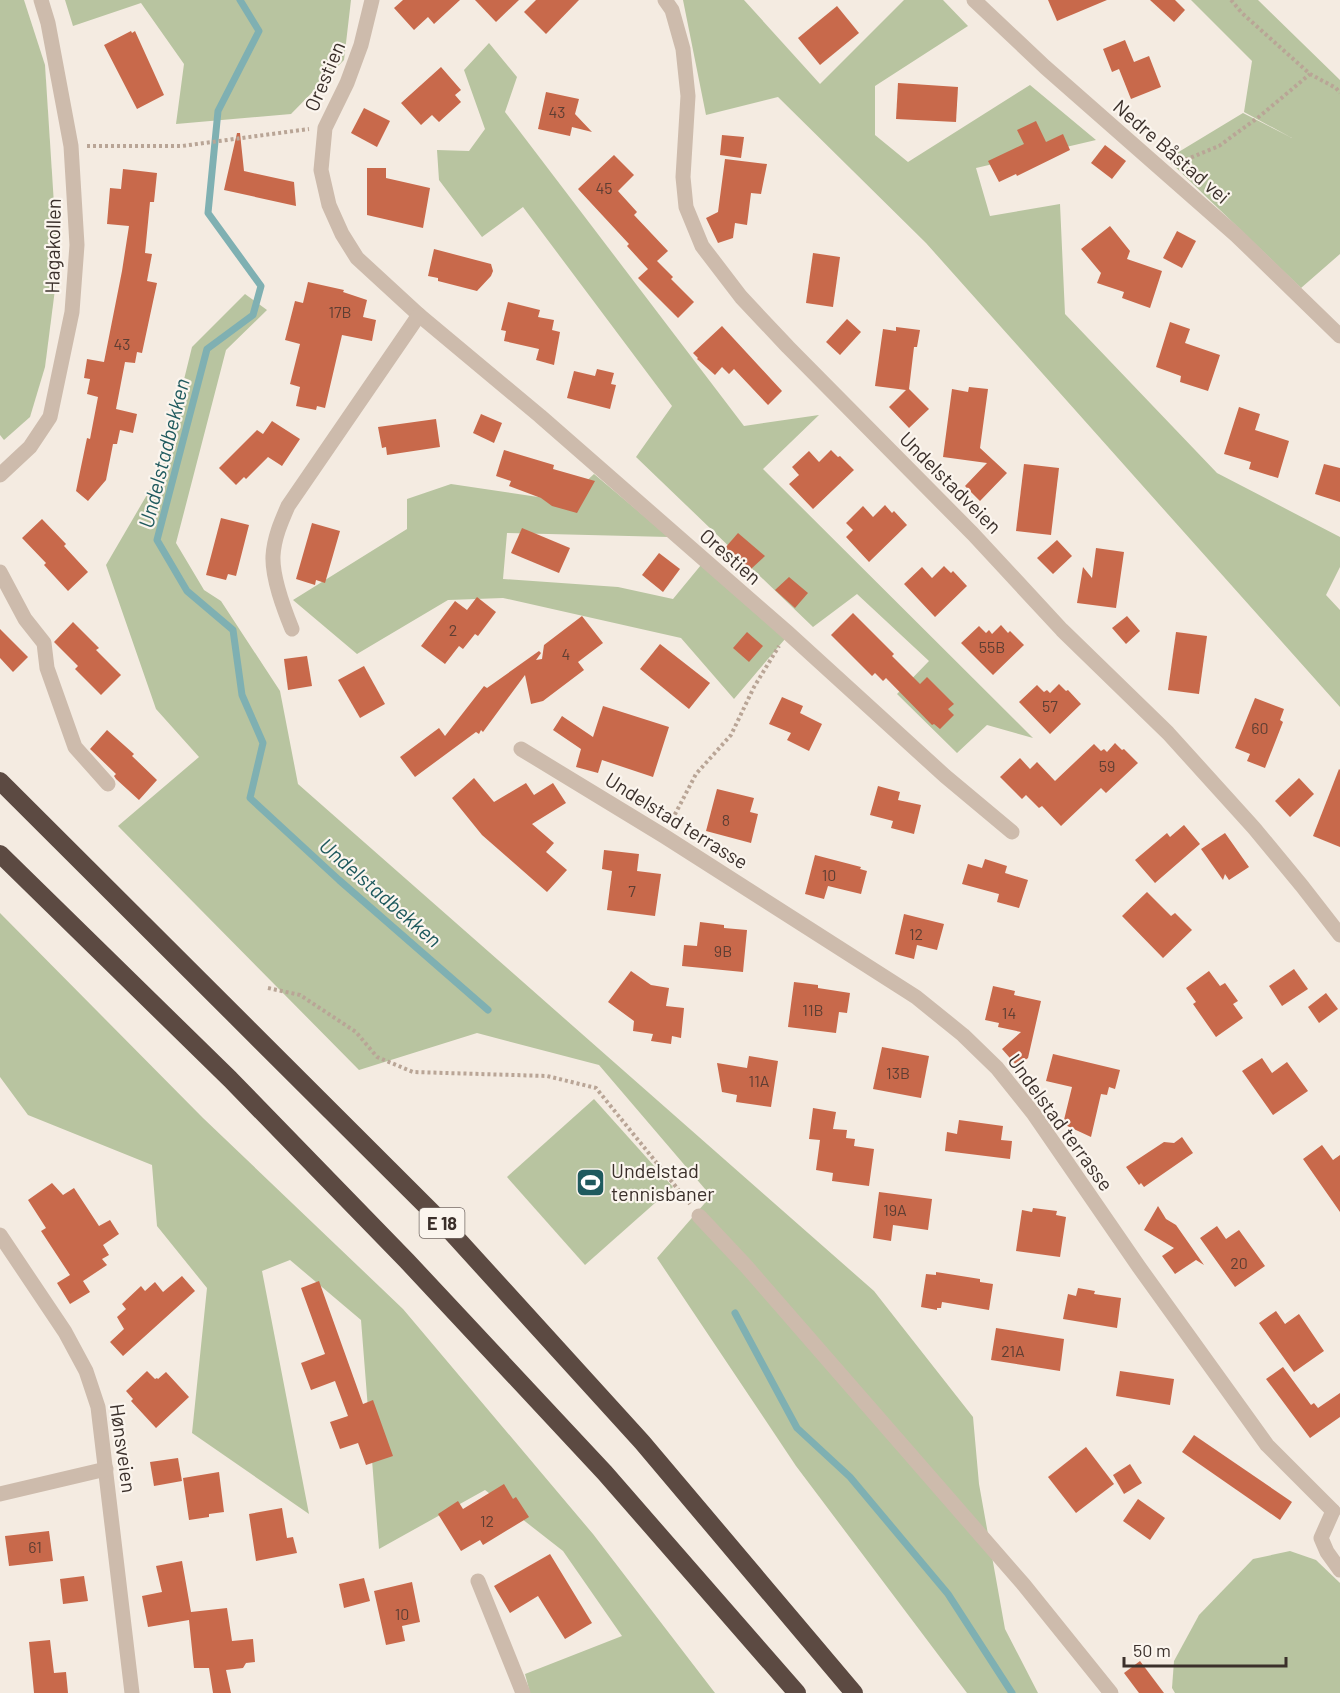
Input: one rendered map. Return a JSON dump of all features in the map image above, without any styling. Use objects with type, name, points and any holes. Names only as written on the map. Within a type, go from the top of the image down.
[{"type":"highway","name":"E 18","points":[[0,781],[441,1221],[642,1442],[854,1693]]},
{"type":"highway","name":"E 18","points":[[0,854],[230,1079],[407,1261],[604,1473],[797,1693]]},
{"type":"street","name":"Hagakollen","points":[[0,475],[30,447],[50,417],[72,312],[77,245],[71,146],[50,34],[40,0]]},
{"type":"street","name":"Orestien","points":[[372,0],[361,45],[325,128],[321,170],[329,205],[342,234],[357,258],[419,315],[540,416],[787,632],[945,776],[1012,832]]},
{"type":"street","name":"Undelstadveien","points":[[665,0],[672,10],[683,50],[688,96],[683,177],[686,207],[702,246],[741,297],[780,339],[973,534],[1062,630],[1175,741],[1254,828],[1340,935]]},
{"type":"street","name":"Nedre Båstad vei","points":[[974,0],[1045,67],[1236,235],[1340,336]]},
{"type":"street","points":[[292,629],[282,602],[273,558],[276,536],[288,506],[419,315]]},
{"type":"street","points":[[0,572],[25,619],[44,643],[47,668],[75,747],[108,784]]},
{"type":"street","name":"Undelstad terrasse","points":[[521,748],[664,836],[916,997],[963,1035],[997,1068],[1032,1113],[1267,1445],[1337,1510],[1321,1538],[1327,1552],[1340,1570]]},
{"type":"street","points":[[699,1216],[802,1330],[1024,1585],[1111,1693]]},
{"type":"street","name":"Hønsveien","points":[[0,1235],[65,1332],[86,1371],[98,1407],[132,1693]]},
{"type":"street","points":[[0,1494],[106,1469]]},
{"type":"street","points":[[478,1581],[522,1693]]},
{"type":"path","points":[[1231,0],[1242,13],[1310,74],[1336,88],[1340,93]]},
{"type":"path","points":[[1162,170],[1219,146],[1260,116],[1310,74]]},
{"type":"path","points":[[71,146],[182,146],[325,128]]},
{"type":"path","points":[[664,836],[696,774],[731,735],[754,687],[787,632]]},
{"type":"path","points":[[268,988],[300,995],[356,1032],[377,1057],[413,1072],[547,1076],[596,1088],[699,1216]]},
{"type":"green space","points":[[0,0],[24,0],[45,65],[58,266],[45,367],[30,417],[4,440],[0,435]]},
{"type":"green space","points":[[65,0],[351,0],[344,60],[291,114],[176,124],[184,64],[141,3],[73,26]]},
{"type":"green space","points":[[683,0],[744,0],[820,84],[904,0],[943,0],[968,26],[875,86],[875,135],[908,162],[1030,85],[1096,140],[976,168],[990,216],[1060,204],[1065,314],[1217,473],[1340,537],[1340,567],[1326,595],[1340,610],[1340,707],[926,243],[778,97],[706,115]]},
{"type":"green space","points":[[1191,0],[1258,0],[1340,80],[1340,254],[1301,288],[1167,159],[1243,113],[1292,138],[1244,112],[1252,61]]},
{"type":"green space","points":[[489,43],[517,77],[505,112],[744,426],[819,415],[763,469],[1033,738],[987,725],[957,753],[897,694],[929,661],[857,594],[813,627],[636,457],[672,406],[523,207],[482,237],[439,180],[437,150],[469,151],[485,129],[464,70]]},
{"type":"green space","points":[[245,294],[267,310],[226,350],[176,543],[204,590],[221,601],[280,691],[298,784],[874,1291],[973,1417],[979,1484],[1005,1629],[1038,1693],[967,1693],[796,1466],[657,1258],[711,1196],[599,1065],[477,1033],[359,1070],[118,826],[199,757],[156,709],[106,565],[162,469],[192,347]]},
{"type":"green space","points":[[594,474],[669,537],[507,533],[503,579],[618,587],[673,599],[701,565],[785,639],[734,699],[681,638],[503,598],[448,600],[357,654],[293,600],[407,529],[407,499],[451,484],[565,501]]},
{"type":"green space","points":[[0,913],[203,1118],[403,1309],[593,1534],[715,1693],[530,1693],[525,1674],[622,1636],[563,1551],[485,1490],[379,1549],[361,1320],[290,1260],[262,1271],[309,1514],[192,1433],[207,1288],[157,1226],[152,1165],[28,1115],[0,1077]]},
{"type":"green space","name":"Undelstad tennisbaner","points":[[594,1099],[673,1187],[585,1265],[507,1177]]},
{"type":"green space","points":[[1290,1551],[1316,1560],[1340,1583],[1340,1693],[1175,1693],[1172,1688],[1174,1661],[1199,1615],[1253,1559]]},
{"type":"building","points":[[403,0],[460,0],[434,24],[428,17],[414,30],[394,8]]},
{"type":"building","points":[[475,0],[519,0],[496,22]]},
{"type":"building","points":[[536,0],[579,0],[546,34],[524,12]]},
{"type":"building","points":[[1048,0],[1107,0],[1057,21]]},
{"type":"building","points":[[1150,0],[1175,0],[1185,10],[1174,22]]},
{"type":"building","points":[[837,6],[859,33],[820,65],[798,38]]},
{"type":"building","points":[[131,31],[132,33],[135,31],[164,95],[137,109],[104,45]]},
{"type":"building","points":[[1125,40],[1134,62],[1149,56],[1161,87],[1131,99],[1119,69],[1112,72],[1103,49]]},
{"type":"building","points":[[441,67],[461,90],[455,95],[461,102],[439,122],[432,115],[421,125],[401,103]]},
{"type":"building","points":[[898,83],[958,87],[956,122],[896,119]]},
{"type":"building","points":[[546,92],[579,99],[575,114],[592,132],[572,127],[570,136],[538,129]]},
{"type":"building","points":[[364,108],[390,121],[377,147],[351,133]]},
{"type":"building","points":[[1036,121],[1046,142],[1063,134],[1070,150],[1017,176],[1016,174],[999,182],[988,161],[1024,144],[1017,130]]},
{"type":"building","points":[[237,133],[240,133],[244,171],[294,182],[296,206],[224,190]]},
{"type":"building","points":[[722,135],[744,137],[741,158],[720,155]]},
{"type":"building","points":[[1105,145],[1126,161],[1112,179],[1091,163]]},
{"type":"building","points":[[614,155],[634,175],[618,191],[637,212],[634,215],[668,251],[657,261],[694,302],[678,318],[638,278],[648,269],[627,246],[629,244],[578,189]]},
{"type":"building","points":[[725,159],[767,164],[761,194],[751,193],[747,225],[735,223],[733,238],[718,243],[706,218],[718,212]]},
{"type":"building","points":[[367,168],[386,168],[386,178],[430,188],[423,228],[367,215]]},
{"type":"building","points":[[123,169],[157,173],[154,202],[150,202],[145,253],[152,254],[147,281],[157,283],[142,353],[137,352],[135,363],[125,362],[116,409],[137,414],[133,433],[120,430],[117,444],[113,444],[106,480],[88,501],[76,491],[98,397],[87,394],[90,379],[84,378],[87,359],[104,362],[122,271],[129,226],[107,224],[110,188],[121,189]]},
{"type":"building","points":[[1110,226],[1130,251],[1127,259],[1162,271],[1150,308],[1122,298],[1124,292],[1097,283],[1101,273],[1081,249]]},
{"type":"building","points":[[1177,231],[1196,241],[1182,268],[1163,258]]},
{"type":"building","points":[[434,249],[491,264],[493,271],[491,276],[477,291],[438,281],[438,278],[428,276]]},
{"type":"building","points":[[813,253],[840,257],[833,307],[806,303]]},
{"type":"building","points":[[308,282],[344,290],[343,292],[367,300],[363,317],[376,320],[372,341],[342,335],[325,408],[317,406],[316,410],[296,406],[300,387],[290,384],[300,344],[285,340],[295,301],[303,303]]},
{"type":"building","points":[[508,302],[540,310],[538,317],[554,320],[552,330],[560,332],[554,365],[536,360],[539,349],[504,341],[506,331],[501,330]]},
{"type":"building","points":[[847,319],[861,332],[840,355],[826,342]]},
{"type":"building","points":[[1170,322],[1190,329],[1185,343],[1220,355],[1208,391],[1180,382],[1181,376],[1156,367]]},
{"type":"building","points":[[722,326],[782,391],[768,405],[734,369],[729,374],[722,367],[715,375],[693,353]]},
{"type":"building","points":[[896,327],[920,330],[917,347],[914,347],[909,389],[929,409],[909,428],[889,407],[906,390],[875,386],[883,329],[896,331]]},
{"type":"building","points":[[597,369],[614,373],[611,384],[616,385],[610,409],[567,398],[574,371],[595,376]]},
{"type":"building","points":[[969,387],[988,389],[980,448],[1007,473],[980,501],[965,486],[987,463],[943,457],[952,389],[968,392]]},
{"type":"building","points":[[1239,407],[1260,414],[1255,430],[1289,441],[1278,478],[1249,469],[1251,462],[1224,454]]},
{"type":"building","points":[[481,414],[502,423],[494,443],[473,433]]},
{"type":"building","points":[[436,419],[440,447],[387,455],[386,447],[382,448],[378,427]]},
{"type":"building","points":[[272,421],[300,439],[282,466],[268,457],[246,479],[244,477],[236,485],[219,468],[257,430],[263,434]]},
{"type":"building","points":[[504,450],[554,465],[553,469],[595,481],[577,513],[552,506],[541,498],[509,486],[511,481],[496,476]]},
{"type":"building","points":[[831,450],[854,470],[813,509],[789,484],[799,475],[792,467],[809,451],[819,462]]},
{"type":"building","points":[[1024,464],[1059,468],[1051,535],[1016,531]]},
{"type":"building","points":[[1324,464],[1340,468],[1340,502],[1315,494]]},
{"type":"building","points":[[885,505],[907,525],[869,562],[846,537],[853,530],[846,523],[863,506],[873,517]]},
{"type":"building","points":[[221,518],[249,525],[236,576],[228,574],[226,580],[206,575]]},
{"type":"building","points":[[42,519],[88,572],[68,591],[22,538]]},
{"type":"building","points":[[312,523],[340,531],[325,583],[316,580],[315,585],[296,579]]},
{"type":"building","points":[[522,528],[570,548],[559,573],[511,553]]},
{"type":"building","points":[[738,533],[765,556],[751,569],[725,548]]},
{"type":"building","points":[[1057,540],[1072,556],[1053,574],[1037,558]]},
{"type":"building","points":[[1096,548],[1124,552],[1116,608],[1077,603],[1083,567],[1092,578]]},
{"type":"building","points":[[659,553],[680,569],[663,592],[642,575]]},
{"type":"building","points":[[944,566],[951,573],[953,571],[967,586],[935,617],[904,584],[922,567],[932,578]]},
{"type":"building","points":[[789,577],[808,593],[795,608],[775,590]]},
{"type":"building","points":[[477,597],[496,612],[478,636],[475,634],[463,649],[459,646],[445,664],[421,646],[455,601],[467,610]]},
{"type":"building","points":[[853,613],[920,684],[927,677],[954,704],[948,709],[954,715],[940,729],[932,725],[886,678],[883,681],[875,673],[872,676],[831,635]]},
{"type":"building","points":[[582,616],[603,643],[578,662],[584,670],[543,701],[531,704],[525,675],[483,732],[481,730],[479,734],[476,732],[415,777],[400,757],[439,728],[445,736],[484,686],[487,688],[539,651],[541,653],[536,660],[542,659],[544,645]]},
{"type":"building","points":[[1127,616],[1140,631],[1126,644],[1112,628]]},
{"type":"building","points":[[73,622],[99,648],[96,650],[121,675],[101,695],[75,669],[78,666],[54,642]]},
{"type":"building","points":[[1001,625],[1024,645],[993,675],[961,643],[979,626],[986,633],[989,630],[992,634]]},
{"type":"building","points":[[0,629],[28,657],[13,672],[0,658]]},
{"type":"building","points":[[747,632],[763,646],[749,662],[733,648]]},
{"type":"building","points":[[1176,632],[1207,636],[1199,694],[1168,690]]},
{"type":"building","points":[[660,644],[710,683],[689,709],[640,669]]},
{"type":"building","points":[[307,656],[312,686],[288,690],[284,659]]},
{"type":"building","points":[[364,666],[385,704],[360,718],[338,680]]},
{"type":"building","points":[[1059,684],[1081,704],[1050,734],[1019,702],[1037,685],[1044,692],[1047,690],[1050,693]]},
{"type":"building","points":[[782,697],[803,706],[800,713],[822,724],[809,751],[787,740],[791,733],[769,724]]},
{"type":"building","points":[[1255,698],[1284,709],[1280,720],[1283,722],[1265,768],[1247,761],[1250,754],[1235,748]]},
{"type":"building","points":[[603,706],[669,727],[653,777],[602,760],[598,773],[576,767],[581,749],[553,730],[562,716],[593,737]]},
{"type":"building","points":[[107,730],[134,754],[132,756],[157,780],[139,800],[116,779],[114,776],[116,774],[90,749]]},
{"type":"building","points":[[1115,743],[1138,763],[1106,793],[1101,788],[1061,826],[1042,806],[1039,808],[1026,795],[1022,799],[1000,777],[1020,758],[1030,769],[1037,762],[1055,781],[1094,744],[1101,751],[1104,749],[1107,752]]},
{"type":"building","points":[[1340,770],[1340,847],[1313,836]]},
{"type":"building","points":[[474,778],[494,802],[526,783],[534,795],[553,783],[566,803],[532,824],[554,843],[546,852],[567,870],[547,892],[482,835],[452,798]]},
{"type":"building","points":[[1299,778],[1314,794],[1290,817],[1275,801]]},
{"type":"building","points":[[878,786],[900,792],[898,800],[921,805],[914,834],[891,828],[893,821],[870,815]]},
{"type":"building","points":[[717,789],[754,798],[750,812],[758,814],[751,843],[706,831]]},
{"type":"building","points":[[1184,825],[1200,844],[1155,883],[1135,860],[1167,833],[1170,837]]},
{"type":"building","points":[[1225,833],[1249,867],[1229,880],[1225,874],[1223,880],[1201,849]]},
{"type":"building","points":[[604,850],[639,854],[637,871],[661,874],[655,916],[607,910],[612,871],[602,869]]},
{"type":"building","points":[[815,855],[861,867],[860,869],[867,871],[861,894],[828,886],[824,899],[805,894]]},
{"type":"building","points":[[985,859],[1007,866],[1005,873],[1028,880],[1019,908],[997,902],[999,894],[962,884],[968,864],[982,868]]},
{"type":"building","points":[[1147,892],[1171,916],[1175,913],[1192,930],[1163,958],[1122,916]]},
{"type":"building","points":[[904,914],[944,924],[937,950],[917,945],[914,959],[895,954]]},
{"type":"building","points":[[700,922],[724,925],[724,928],[747,930],[743,972],[682,966],[684,945],[697,946]]},
{"type":"building","points":[[1294,969],[1308,989],[1282,1006],[1269,986]]},
{"type":"building","points":[[631,971],[651,985],[669,988],[666,1006],[684,1008],[681,1038],[672,1036],[671,1044],[651,1041],[653,1034],[633,1031],[634,1021],[608,1002]]},
{"type":"building","points":[[1209,971],[1220,986],[1225,983],[1238,1001],[1233,1004],[1243,1018],[1216,1037],[1193,1004],[1196,1002],[1186,988]]},
{"type":"building","points":[[794,982],[850,993],[847,1013],[839,1012],[836,1033],[788,1027]]},
{"type":"building","points":[[993,986],[1015,991],[1014,995],[1041,1001],[1028,1058],[1017,1066],[1002,1049],[1021,1032],[998,1027],[999,1023],[985,1020]]},
{"type":"building","points":[[1326,993],[1338,1009],[1319,1023],[1308,1007]]},
{"type":"building","points":[[882,1047],[929,1056],[921,1098],[873,1089]]},
{"type":"building","points":[[1053,1054],[1120,1070],[1115,1089],[1109,1087],[1107,1095],[1101,1094],[1091,1137],[1063,1124],[1072,1087],[1046,1081]]},
{"type":"building","points":[[749,1056],[778,1061],[771,1107],[736,1102],[737,1095],[722,1092],[717,1063],[747,1068]]},
{"type":"building","points":[[1262,1058],[1272,1073],[1287,1062],[1308,1091],[1273,1115],[1242,1071]]},
{"type":"building","points":[[813,1108],[836,1112],[833,1129],[847,1130],[846,1138],[855,1139],[854,1146],[874,1149],[869,1186],[832,1181],[833,1173],[816,1170],[820,1140],[809,1139]]},
{"type":"building","points":[[959,1120],[1003,1126],[1001,1140],[1012,1141],[1010,1159],[945,1151],[947,1132],[957,1134]]},
{"type":"building","points":[[1182,1137],[1193,1153],[1144,1187],[1141,1183],[1139,1185],[1126,1167],[1164,1142],[1174,1143]]},
{"type":"building","points":[[1322,1145],[1333,1160],[1340,1155],[1340,1212],[1303,1159]]},
{"type":"building","points":[[52,1183],[63,1195],[74,1188],[99,1226],[110,1220],[119,1234],[103,1245],[109,1255],[102,1259],[107,1265],[83,1281],[90,1292],[70,1304],[57,1283],[70,1275],[41,1231],[46,1228],[28,1200]]},
{"type":"building","points":[[879,1192],[932,1199],[928,1230],[893,1225],[891,1241],[873,1238]]},
{"type":"building","points":[[1158,1206],[1166,1219],[1176,1225],[1204,1265],[1196,1260],[1175,1274],[1162,1256],[1174,1248],[1144,1230]]},
{"type":"building","points":[[1033,1208],[1057,1211],[1056,1215],[1066,1217],[1060,1257],[1016,1251],[1022,1210],[1032,1212]]},
{"type":"building","points":[[1217,1226],[1226,1239],[1239,1230],[1265,1266],[1235,1287],[1200,1238]]},
{"type":"building","points":[[936,1272],[980,1279],[980,1282],[993,1284],[989,1310],[942,1302],[941,1308],[937,1310],[921,1307],[926,1274],[936,1275]]},
{"type":"building","points":[[182,1276],[195,1291],[123,1356],[110,1342],[124,1329],[117,1317],[126,1309],[122,1304],[141,1286],[145,1291],[155,1282],[163,1292]]},
{"type":"building","points":[[319,1281],[363,1404],[373,1400],[393,1456],[366,1465],[358,1443],[340,1449],[330,1422],[348,1416],[335,1381],[311,1390],[301,1363],[325,1354],[301,1288]]},
{"type":"building","points":[[1078,1288],[1095,1291],[1094,1294],[1121,1298],[1117,1328],[1063,1319],[1068,1294],[1076,1296]]},
{"type":"building","points":[[1276,1311],[1285,1324],[1299,1314],[1324,1351],[1294,1372],[1259,1323]]},
{"type":"building","points":[[996,1328],[1064,1339],[1060,1371],[991,1360]]},
{"type":"building","points":[[1283,1367],[1311,1405],[1314,1403],[1318,1408],[1340,1393],[1340,1417],[1310,1438],[1266,1379]]},
{"type":"building","points":[[147,1371],[155,1379],[166,1372],[189,1397],[156,1428],[131,1401],[133,1399],[126,1391]]},
{"type":"building","points":[[1120,1371],[1174,1379],[1170,1405],[1116,1396]]},
{"type":"building","points":[[1194,1435],[1292,1502],[1280,1520],[1182,1452]]},
{"type":"building","points":[[1086,1447],[1114,1484],[1076,1513],[1048,1477]]},
{"type":"building","points":[[178,1458],[182,1481],[154,1486],[150,1462]]},
{"type":"building","points":[[1130,1464],[1142,1483],[1124,1494],[1113,1475]]},
{"type":"building","points":[[219,1472],[224,1512],[189,1520],[183,1478]]},
{"type":"building","points":[[504,1484],[513,1499],[516,1497],[529,1517],[483,1545],[480,1540],[461,1551],[438,1514],[458,1501],[463,1509]]},
{"type":"building","points":[[1138,1499],[1165,1518],[1150,1540],[1123,1521]]},
{"type":"building","points":[[282,1508],[287,1538],[293,1537],[297,1553],[256,1561],[249,1514]]},
{"type":"building","points":[[49,1531],[53,1561],[9,1566],[5,1536]]},
{"type":"building","points":[[550,1554],[592,1623],[565,1639],[538,1596],[510,1613],[494,1586]]},
{"type":"building","points":[[182,1561],[191,1612],[227,1608],[232,1641],[253,1639],[255,1662],[246,1663],[243,1668],[226,1670],[231,1693],[213,1693],[209,1668],[194,1668],[189,1620],[148,1627],[142,1596],[162,1592],[156,1566]]},
{"type":"building","points":[[84,1576],[88,1601],[63,1604],[60,1579]]},
{"type":"building","points":[[364,1578],[370,1601],[344,1608],[339,1584]]},
{"type":"building","points":[[412,1582],[420,1622],[402,1626],[405,1641],[386,1645],[374,1591]]},
{"type":"building","points":[[50,1640],[54,1673],[66,1672],[68,1693],[34,1693],[29,1642]]},
{"type":"building","points":[[1140,1661],[1164,1693],[1139,1693],[1124,1673]]},
{"type":"waterway","name":"Undelstadbekken","points":[[240,0],[259,31],[218,111],[208,213],[261,286],[253,315],[207,349],[157,540],[187,591],[233,630],[242,695],[263,743],[250,798],[339,880],[488,1010]]},
{"type":"waterway","points":[[735,1313],[797,1428],[850,1477],[948,1594],[1012,1693]]},
{"type":"place","name":"Undelstad tennisbaner","points":[[590,1182]]}]
